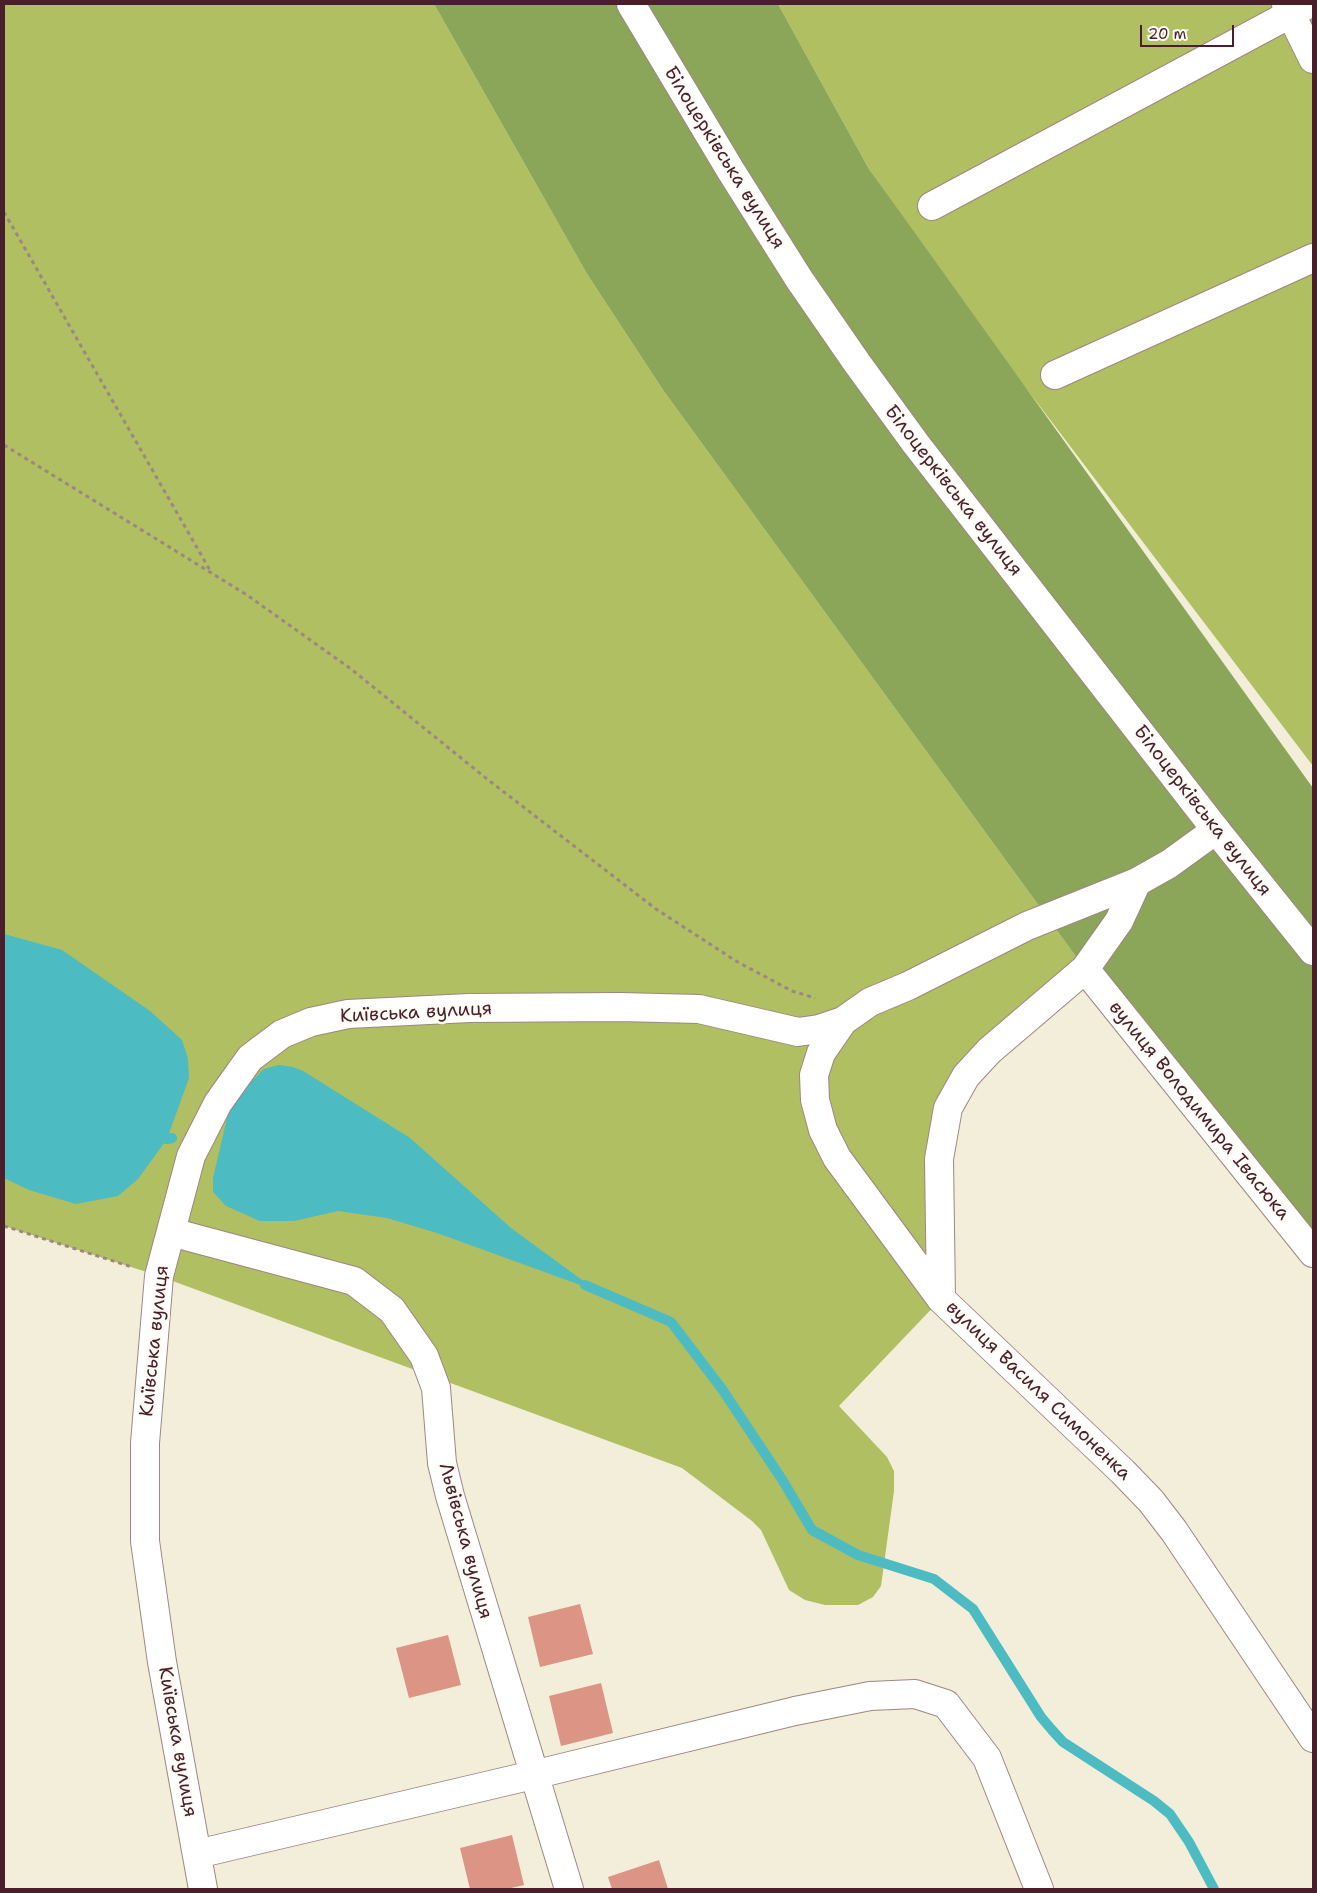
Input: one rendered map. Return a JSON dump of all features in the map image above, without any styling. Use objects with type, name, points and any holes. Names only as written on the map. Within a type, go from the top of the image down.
[{"type":"street","name":"Білоцерківська вулиця","points":[[631,4],[741,188],[799,279],[857,364],[916,444],[1216,830],[1313,951]]},
{"type":"street","points":[[932,206],[1295,7],[1313,58]]},
{"type":"street","points":[[1055,375],[1313,258]]},
{"type":"street","name":"Київська вулиця","points":[[203,1889],[162,1662],[145,1541],[145,1443],[159,1276],[191,1156],[218,1103],[250,1058],[282,1034],[311,1022],[357,1014],[469,1008],[620,1007],[699,1009],[798,1032],[819,1029],[843,1021],[870,1002],[908,986],[1027,926],[1137,882],[1169,864],[1216,830]]},
{"type":"street","name":"вулиця Василя Симоненка","points":[[1137,882],[1119,921],[1085,969],[989,1051],[966,1076],[948,1108],[939,1159],[941,1299],[1124,1472],[1150,1501],[1174,1531],[1313,1738]]},
{"type":"street","name":"вулиця Володимира Івасюка","points":[[1085,969],[1313,1252]]},
{"type":"street","points":[[843,1021],[821,1053],[814,1075],[815,1100],[823,1130],[837,1158],[941,1299]]},
{"type":"street","name":"Львівська вулиця","points":[[171,1232],[354,1281],[392,1310],[424,1356],[436,1388],[442,1463],[450,1496],[569,1889]]},
{"type":"street","points":[[197,1854],[795,1711],[870,1696],[915,1694],[946,1704],[987,1758],[1039,1889]]},
{"type":"path","points":[[4,212],[211,572]]},
{"type":"path","points":[[4,445],[247,595],[351,670],[487,779],[656,909],[736,961],[792,991],[817,999]]},
{"type":"path","points":[[4,1226],[159,1276]]},
{"type":"green space","points":[[4,4],[434,4],[587,274],[663,390],[1085,969],[948,1108],[941,1299],[839,1406],[887,1457],[894,1471],[894,1491],[881,1586],[873,1597],[858,1605],[825,1605],[805,1600],[789,1590],[761,1530],[752,1521],[682,1468],[159,1276],[4,1226]]},
{"type":"green space","points":[[434,4],[778,4],[869,169],[1313,788],[1313,1253],[1085,969],[663,390],[587,274]]},
{"type":"green space","points":[[778,4],[1313,4],[1313,766],[969,313],[869,169]]},
{"type":"water","points":[[4,934],[62,950],[150,1011],[182,1040],[188,1059],[189,1078],[167,1139],[138,1179],[118,1196],[76,1204],[29,1190],[4,1178]]},
{"type":"water","points":[[279,1065],[303,1071],[410,1138],[511,1228],[597,1291],[437,1233],[387,1218],[338,1211],[294,1221],[260,1221],[226,1206],[213,1192],[213,1178],[228,1114],[248,1085],[264,1069]]},
{"type":"building","points":[[580,1604],[593,1654],[540,1667],[528,1617]]},
{"type":"building","points":[[448,1635],[461,1685],[409,1698],[396,1648]]},
{"type":"building","points":[[601,1683],[613,1733],[561,1746],[549,1696]]},
{"type":"building","points":[[512,1835],[524,1885],[507,1889],[470,1889],[460,1848]]},
{"type":"building","points":[[659,1860],[668,1889],[612,1889],[608,1877]]},
{"type":"waterway","points":[[154,1134],[167,1139],[172,1138]]},
{"type":"waterway","points":[[585,1285],[671,1322],[722,1389],[783,1481],[812,1530],[858,1555],[934,1579],[973,1609],[1041,1717],[1052,1730],[1063,1742],[1154,1801],[1170,1814],[1189,1842],[1214,1889]]}]
